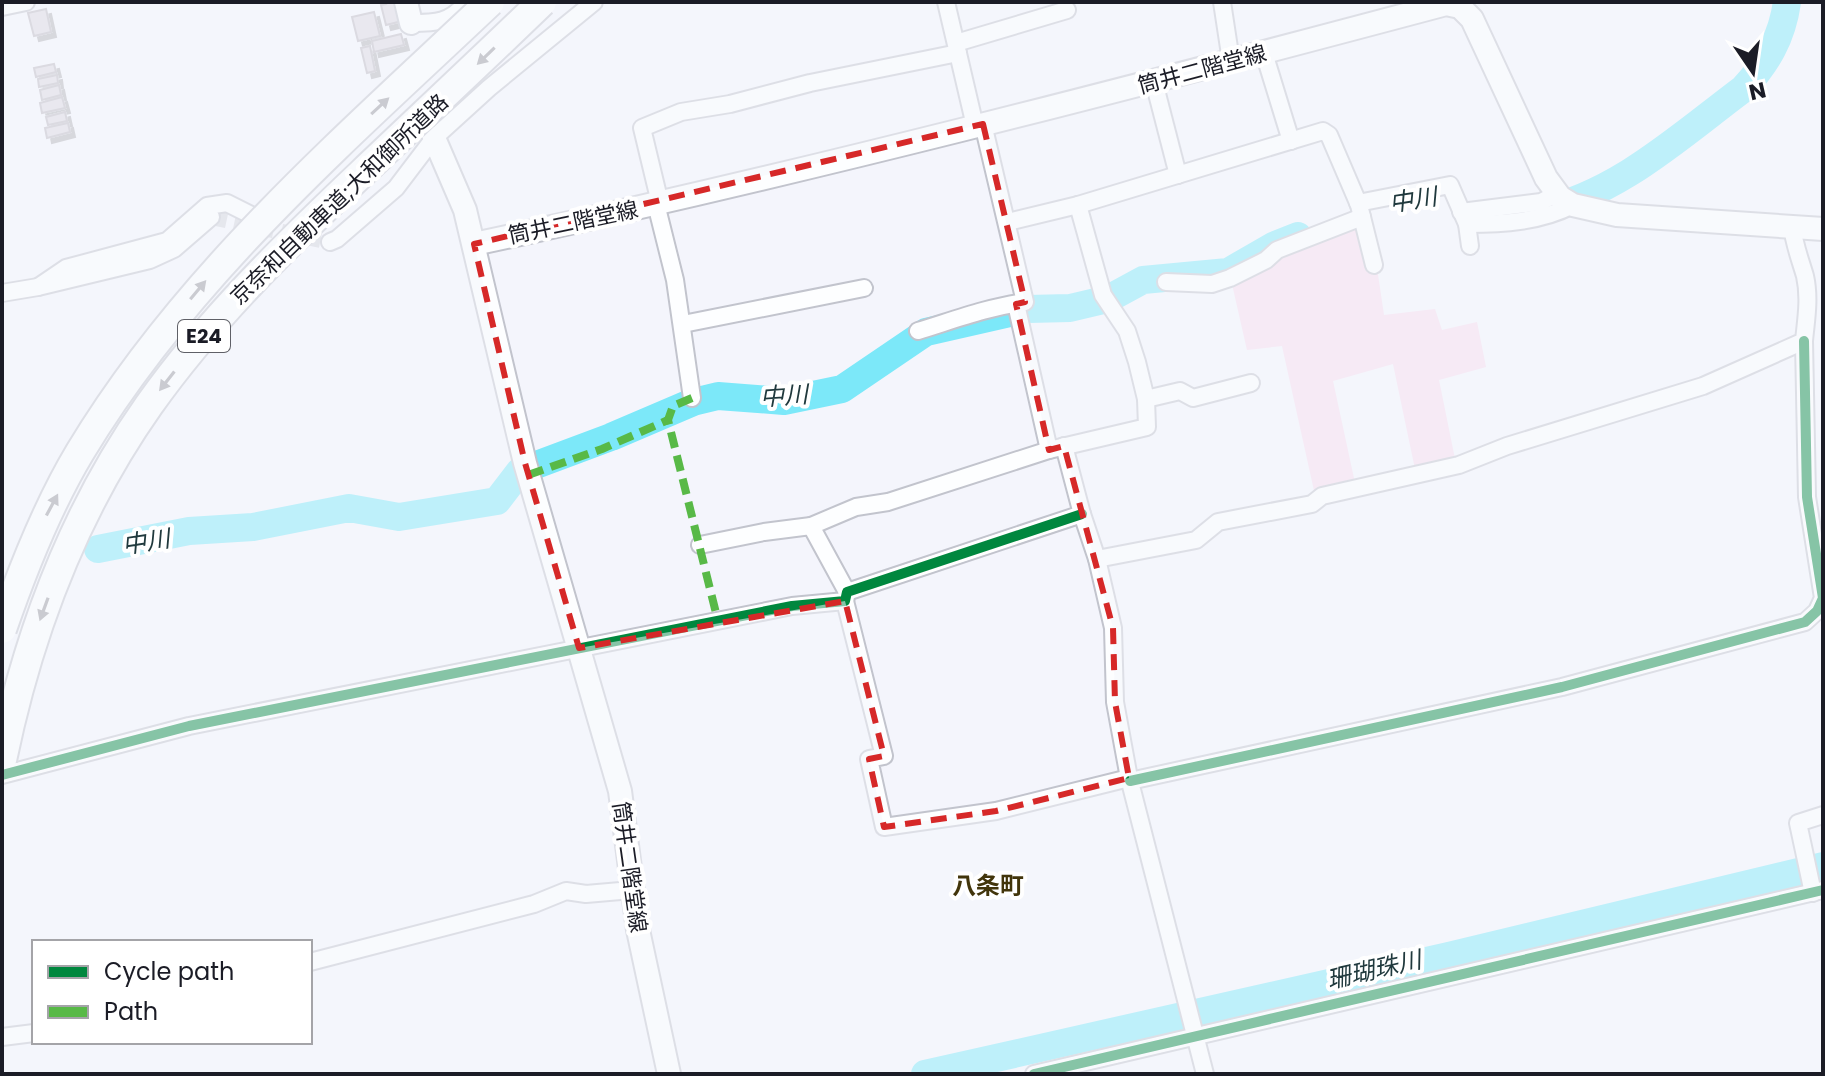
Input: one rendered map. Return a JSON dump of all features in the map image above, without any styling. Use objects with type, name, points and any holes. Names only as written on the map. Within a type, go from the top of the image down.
[{"type":"highway","name":"京奈和自動車道;大和御所道路","points":[[2,629],[42,525],[79,454],[122,387],[167,327],[284,196],[490,2]]},
{"type":"highway","name":"京奈和自動車道;大和御所道路","points":[[2,760],[24,670],[47,601],[74,538],[109,470],[149,405],[194,346],[246,287],[542,2]]},
{"type":"main road","name":"筒井二階堂線","points":[[474,244],[658,204],[1154,82],[1446,4],[1460,7],[1472,19],[1540,166],[1566,200]]},
{"type":"main road","name":"筒井二階堂線","points":[[434,138],[465,210],[527,468],[620,791],[638,930],[669,1074]]},
{"type":"main road","points":[[1566,200],[1617,215],[1823,229]]},
{"type":"street","points":[[2,7],[26,2]]},
{"type":"street","points":[[408,13],[438,23],[460,11],[467,2]]},
{"type":"street","points":[[330,242],[396,188],[434,138],[489,88],[594,2]]},
{"type":"street","points":[[946,2],[1008,222],[1025,302],[1018,310]]},
{"type":"street","points":[[1222,2],[1231,61]]},
{"type":"street","points":[[692,398],[675,280],[642,128],[681,112],[730,104],[957,48],[1067,10]]},
{"type":"street","points":[[1264,53],[1291,141]]},
{"type":"street","points":[[1154,82],[1178,175]]},
{"type":"street","points":[[1008,222],[1078,205],[1323,131],[1329,135],[1360,208],[1374,265]]},
{"type":"street","points":[[1166,282],[1212,284],[1230,278],[1360,208],[1450,185],[1464,218],[1470,246]]},
{"type":"street","points":[[1464,218],[1566,200]]},
{"type":"street","points":[[38,287],[66,268],[167,241],[207,206],[227,203],[255,217]]},
{"type":"street","points":[[700,545],[811,526],[856,507],[888,502],[1057,448],[1147,427],[1146,399],[1127,331],[1106,300],[1078,205]]},
{"type":"street","points":[[2,293],[150,260],[174,249],[211,217]]},
{"type":"street","points":[[811,526],[846,597],[884,756],[869,759],[884,827],[996,811],[1562,687],[1805,622],[1817,611],[1823,598],[1807,497],[1804,341],[1808,302],[1805,277],[1793,243],[1792,226]]},
{"type":"street","points":[[683,324],[864,288]]},
{"type":"street","points":[[918,331],[991,307],[1018,310]]},
{"type":"street","points":[[1018,310],[1057,448],[1097,559],[1113,628],[1115,702],[1129,780],[1205,1074]]},
{"type":"street","points":[[1097,559],[1196,540],[1218,522],[1312,504],[1322,496],[1459,465],[1507,446],[1703,386],[1804,341]]},
{"type":"street","points":[[1146,399],[1180,391],[1193,398],[1251,383]]},
{"type":"street","points":[[2,775],[189,726],[846,597],[1082,514]]},
{"type":"street","points":[[1034,1074],[1816,889],[1798,823],[1823,815]]},
{"type":"street","points":[[312,961],[534,904],[566,891],[586,894],[632,890]]},
{"type":"street","points":[[2,1037],[32,1033]]},
{"type":"highlighted area","points":[[983,124],[1025,302],[1016,304],[1049,450],[1064,446],[1113,628],[1115,702],[1129,778],[996,811],[884,827],[869,759],[884,756],[845,601],[579,648],[525,463],[474,244]]},
{"type":"shaded area","points":[[1358,226],[1377,268],[1384,315],[1435,309],[1442,330],[1477,322],[1486,367],[1439,380],[1455,459],[1415,469],[1393,364],[1333,381],[1355,483],[1315,495],[1282,346],[1247,350],[1232,284],[1292,251]]},
{"type":"building","points":[[398,2],[402,21],[386,25],[381,5]]},
{"type":"building","points":[[46,9],[51,32],[34,36],[28,13]]},
{"type":"building","points":[[374,12],[380,36],[358,41],[352,17]]},
{"type":"building","points":[[401,34],[404,45],[374,52],[372,41]]},
{"type":"building","points":[[370,46],[375,71],[367,73],[361,48]]},
{"type":"building","points":[[54,64],[56,72],[36,77],[34,68]]},
{"type":"building","points":[[57,75],[58,83],[39,87],[38,79]]},
{"type":"building","points":[[59,85],[61,95],[42,100],[40,90]]},
{"type":"building","points":[[62,97],[65,108],[42,113],[40,103]]},
{"type":"building","points":[[65,112],[67,121],[48,125],[46,117]]},
{"type":"building","points":[[68,123],[70,132],[47,138],[45,128]]},
{"type":"waterway","name":"中川","points":[[1478,215],[1539,211],[1568,203],[1622,177],[1672,144],[1752,79],[1777,38],[1787,2]]},
{"type":"waterway","name":"中川","points":[[98,549],[189,531],[253,527],[349,508],[399,517],[497,501],[520,471],[693,402],[718,396],[784,401],[842,389],[926,332],[1028,309],[1070,308],[1108,299],[1143,280],[1228,272],[1273,246],[1298,236]]},
{"type":"waterway","name":"珊瑚珠川","points":[[925,1074],[1449,956],[1823,866]]},
{"type":"tunnel","points":[[211,217],[330,242]]},
{"type":"marked path","points":[[692,398],[673,406],[668,420],[718,621]]},
{"type":"marked path","points":[[528,475],[602,449],[668,420]]},
{"type":"cycle path","points":[[1130,781],[1562,687],[1805,622],[1817,611],[1823,598],[1807,497],[1804,341]]},
{"type":"cycle path","points":[[2,775],[189,726],[792,606],[845,601],[847,592],[1082,514]]},
{"type":"cycle path","points":[[1034,1074],[1823,890]]},
{"type":"district","name":"八条町","points":[[988,886]]}]
